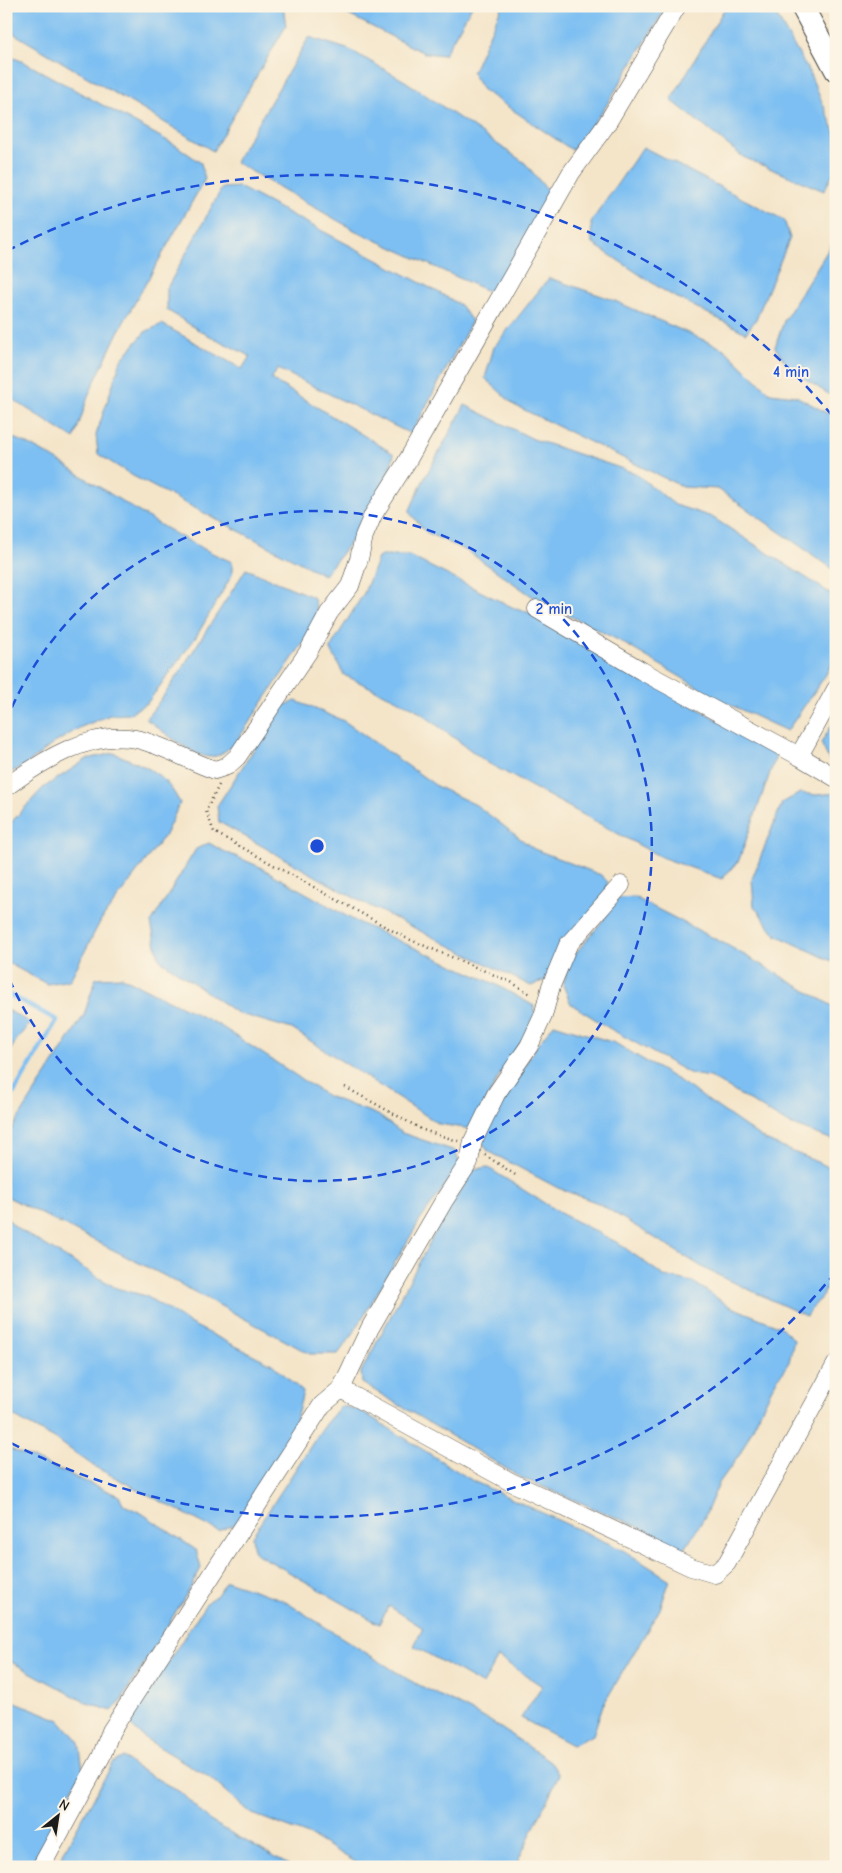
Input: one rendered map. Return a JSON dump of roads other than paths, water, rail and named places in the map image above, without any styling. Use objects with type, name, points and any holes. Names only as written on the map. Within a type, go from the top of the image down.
[{"type":"main road","points":[[802,6],[836,70]]},
{"type":"lane","points":[[6,787],[30,770],[62,754],[89,742],[115,737],[136,740],[160,747],[215,770],[227,766],[237,757],[308,652],[329,613],[350,586],[364,536],[373,515],[416,446],[571,173],[606,125],[677,6]]},
{"type":"lane","points":[[537,609],[642,671],[836,778]]},
{"type":"lane","points":[[799,756],[836,690]]},
{"type":"lane","points":[[41,1867],[101,1756],[111,1731],[322,1405],[341,1389],[370,1328],[445,1199],[469,1162],[473,1141],[496,1094],[529,1046],[543,1016],[551,986],[568,945],[621,885]]},
{"type":"lane","points":[[341,1389],[368,1402],[511,1482],[691,1567],[715,1574],[727,1563],[836,1364]]},
{"type":"water","points":[[17,6],[283,6],[286,26],[213,151],[6,29],[6,23]]},
{"type":"water","points":[[331,6],[472,6],[444,55],[424,53]]},
{"type":"water","points":[[502,6],[667,6],[604,109],[572,150],[483,90],[472,73]]},
{"type":"water","points":[[726,6],[771,6],[809,72],[836,134],[836,167],[824,191],[743,157],[671,100]]},
{"type":"water","points":[[309,37],[350,50],[405,81],[525,163],[552,196],[492,293],[356,231],[235,162]]},
{"type":"water","points":[[6,55],[24,62],[177,146],[201,163],[205,179],[117,334],[89,394],[74,439],[6,395]]},
{"type":"water","points":[[643,147],[784,220],[790,238],[756,319],[746,333],[666,292],[592,243],[591,222]]},
{"type":"water","points":[[239,187],[436,291],[460,305],[472,321],[411,434],[278,369],[271,379],[394,454],[383,487],[366,519],[324,575],[133,476],[98,454],[96,435],[121,360],[145,332],[162,324],[242,369],[250,356],[200,331],[167,310],[167,288],[222,188]]},
{"type":"water","points":[[836,237],[836,399],[790,369],[775,347],[784,321]]},
{"type":"water","points":[[549,278],[608,298],[724,349],[770,393],[796,396],[836,418],[836,571],[718,489],[683,487],[514,405],[485,378],[494,347]]},
{"type":"water","points":[[465,405],[533,439],[635,473],[675,505],[712,517],[836,597],[836,656],[825,676],[787,731],[718,699],[618,640],[536,599],[469,552],[426,532],[409,512],[423,481]]},
{"type":"water","points":[[6,436],[38,449],[195,545],[232,562],[232,575],[196,637],[148,702],[129,714],[110,715],[81,727],[53,744],[27,764],[6,775]]},
{"type":"water","points":[[381,556],[409,556],[516,609],[531,613],[772,751],[776,756],[739,860],[722,879],[661,857],[488,763],[414,708],[344,675],[330,648],[364,593],[378,558]]},
{"type":"water","points":[[246,569],[313,597],[317,610],[316,618],[311,631],[236,742],[220,754],[209,757],[193,752],[146,719],[170,687]]},
{"type":"water","points":[[296,701],[344,721],[438,787],[476,805],[534,849],[601,875],[608,882],[605,892],[545,980],[531,986],[360,901],[219,822],[217,806],[282,706]]},
{"type":"water","points":[[836,718],[836,764],[830,762],[821,743]]},
{"type":"water","points":[[114,753],[144,766],[160,776],[174,792],[180,803],[165,835],[101,920],[70,980],[47,984],[6,962],[6,828],[43,788],[87,759]]},
{"type":"water","points":[[800,793],[816,795],[836,793],[836,963],[776,935],[754,906],[752,879],[782,803]]},
{"type":"water","points":[[209,843],[258,866],[357,922],[495,984],[534,1006],[536,1021],[505,1065],[471,1129],[439,1124],[292,1029],[237,1013],[159,959],[151,923],[196,849]]},
{"type":"water","points":[[634,897],[727,945],[836,1008],[836,1141],[787,1123],[710,1077],[691,1074],[609,1028],[571,1004],[563,985],[570,960],[619,898]]},
{"type":"water","points":[[122,977],[219,1025],[327,1096],[378,1115],[402,1133],[455,1151],[460,1165],[419,1222],[353,1334],[338,1354],[310,1354],[165,1276],[6,1196],[6,1138],[84,1015],[96,978]]},
{"type":"water","points":[[6,1009],[30,1023],[17,1039],[6,1058]]},
{"type":"water","points":[[554,1024],[615,1043],[681,1082],[765,1140],[836,1170],[836,1270],[823,1295],[806,1316],[707,1270],[598,1203],[558,1188],[488,1151],[481,1140],[537,1045]]},
{"type":"water","points":[[487,1167],[560,1213],[618,1243],[664,1276],[693,1282],[729,1306],[781,1327],[794,1340],[789,1362],[774,1384],[740,1454],[719,1483],[704,1518],[685,1549],[648,1531],[522,1478],[362,1383],[361,1372],[442,1219],[474,1170]]},
{"type":"water","points":[[6,1217],[17,1228],[116,1288],[146,1296],[189,1323],[272,1364],[303,1392],[293,1432],[236,1524],[218,1531],[95,1467],[60,1442],[6,1412]]},
{"type":"water","points":[[341,1406],[360,1410],[473,1481],[623,1550],[670,1580],[660,1609],[603,1705],[593,1735],[572,1745],[521,1718],[542,1686],[498,1657],[483,1685],[414,1646],[423,1628],[389,1606],[379,1624],[254,1552],[252,1536],[325,1424]]},
{"type":"water","points":[[6,1447],[119,1496],[124,1505],[143,1514],[196,1550],[201,1568],[121,1701],[112,1711],[87,1703],[6,1659]]},
{"type":"water","points":[[226,1581],[281,1599],[409,1680],[490,1721],[550,1761],[559,1775],[515,1867],[364,1867],[311,1836],[250,1813],[209,1777],[146,1739],[130,1725],[137,1710],[207,1602],[217,1595]]},
{"type":"water","points":[[6,1698],[60,1720],[79,1742],[83,1769],[30,1867],[6,1867]]},
{"type":"water","points":[[123,1757],[134,1766],[180,1792],[210,1821],[292,1867],[54,1867],[113,1763]]},
{"type":"waterway","points":[[6,993],[57,1020],[6,1106]]}]
